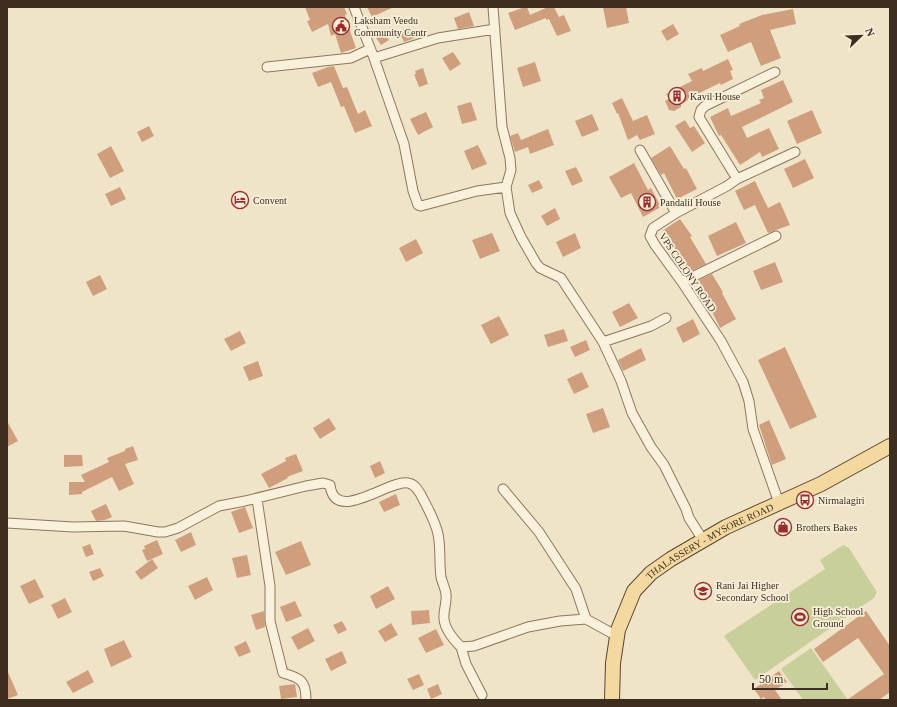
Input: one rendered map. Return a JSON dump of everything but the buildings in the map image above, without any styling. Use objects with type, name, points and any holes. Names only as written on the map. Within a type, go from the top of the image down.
[{"type":"main road","name":"THALASSERY - MYSORE ROAD","points":[[612,700],[613,663],[618,630],[634,591],[651,572],[726,527],[821,484],[890,446]]},
{"type":"street","points":[[354,7],[404,144],[413,191],[418,205],[421,206],[438,202],[477,191],[506,187]]},
{"type":"street","points":[[493,7],[502,127],[510,158],[511,170],[506,187],[510,213],[521,238],[536,264],[540,268],[560,278],[603,342],[622,381],[632,412],[650,447],[664,465],[686,508],[689,518],[703,540]]},
{"type":"street","points":[[267,67],[351,58],[438,38],[495,29]]},
{"type":"street","points":[[737,179],[699,117],[701,110],[706,106],[776,72]]},
{"type":"street","points":[[640,150],[676,213]]},
{"type":"street","name":"VPS COLONY ROAD","points":[[779,503],[753,429],[749,401],[743,382],[721,341],[682,282],[654,245],[650,236],[654,228],[676,213],[727,186],[737,179],[795,152]]},
{"type":"street","points":[[682,282],[776,236]]},
{"type":"street","points":[[603,342],[651,326],[666,318]]},
{"type":"street","points":[[7,523],[73,527],[124,526],[165,532],[178,528],[219,506],[257,499],[306,486],[323,483],[330,485],[331,492],[335,498],[345,501],[363,499],[397,483],[414,485],[420,493],[431,515],[438,534],[441,577],[446,594],[444,619],[454,640],[461,647],[466,664],[482,695]]},
{"type":"street","points":[[503,489],[544,539],[576,589],[586,619]]},
{"type":"street","points":[[257,499],[270,586],[270,621],[283,673],[298,677],[304,683],[306,700]]},
{"type":"street","points":[[461,647],[479,644],[528,627],[560,621],[586,619],[617,636]]},
{"type":"green space","name":"High School Ground","points":[[843,545],[849,548],[877,592],[874,598],[755,680],[724,636],[825,569],[820,560]]},
{"type":"green space","points":[[811,648],[848,700],[803,700],[781,669]]},
{"type":"place","name":"Laksham Veedu Community Centr","points":[[341,26]]},
{"type":"place","name":"Kavil House","points":[[677,96]]},
{"type":"place","name":"Convent","points":[[240,200]]},
{"type":"place","name":"Pandalil House","points":[[647,202]]},
{"type":"place","name":"Nirmalagiri","points":[[805,500]]},
{"type":"place","name":"Brothers Bakes","points":[[783,527]]},
{"type":"place","name":"Rani Jai Higher Secondary School","points":[[703,591]]},
{"type":"place","name":"High School Ground","points":[[800,617]]}]
